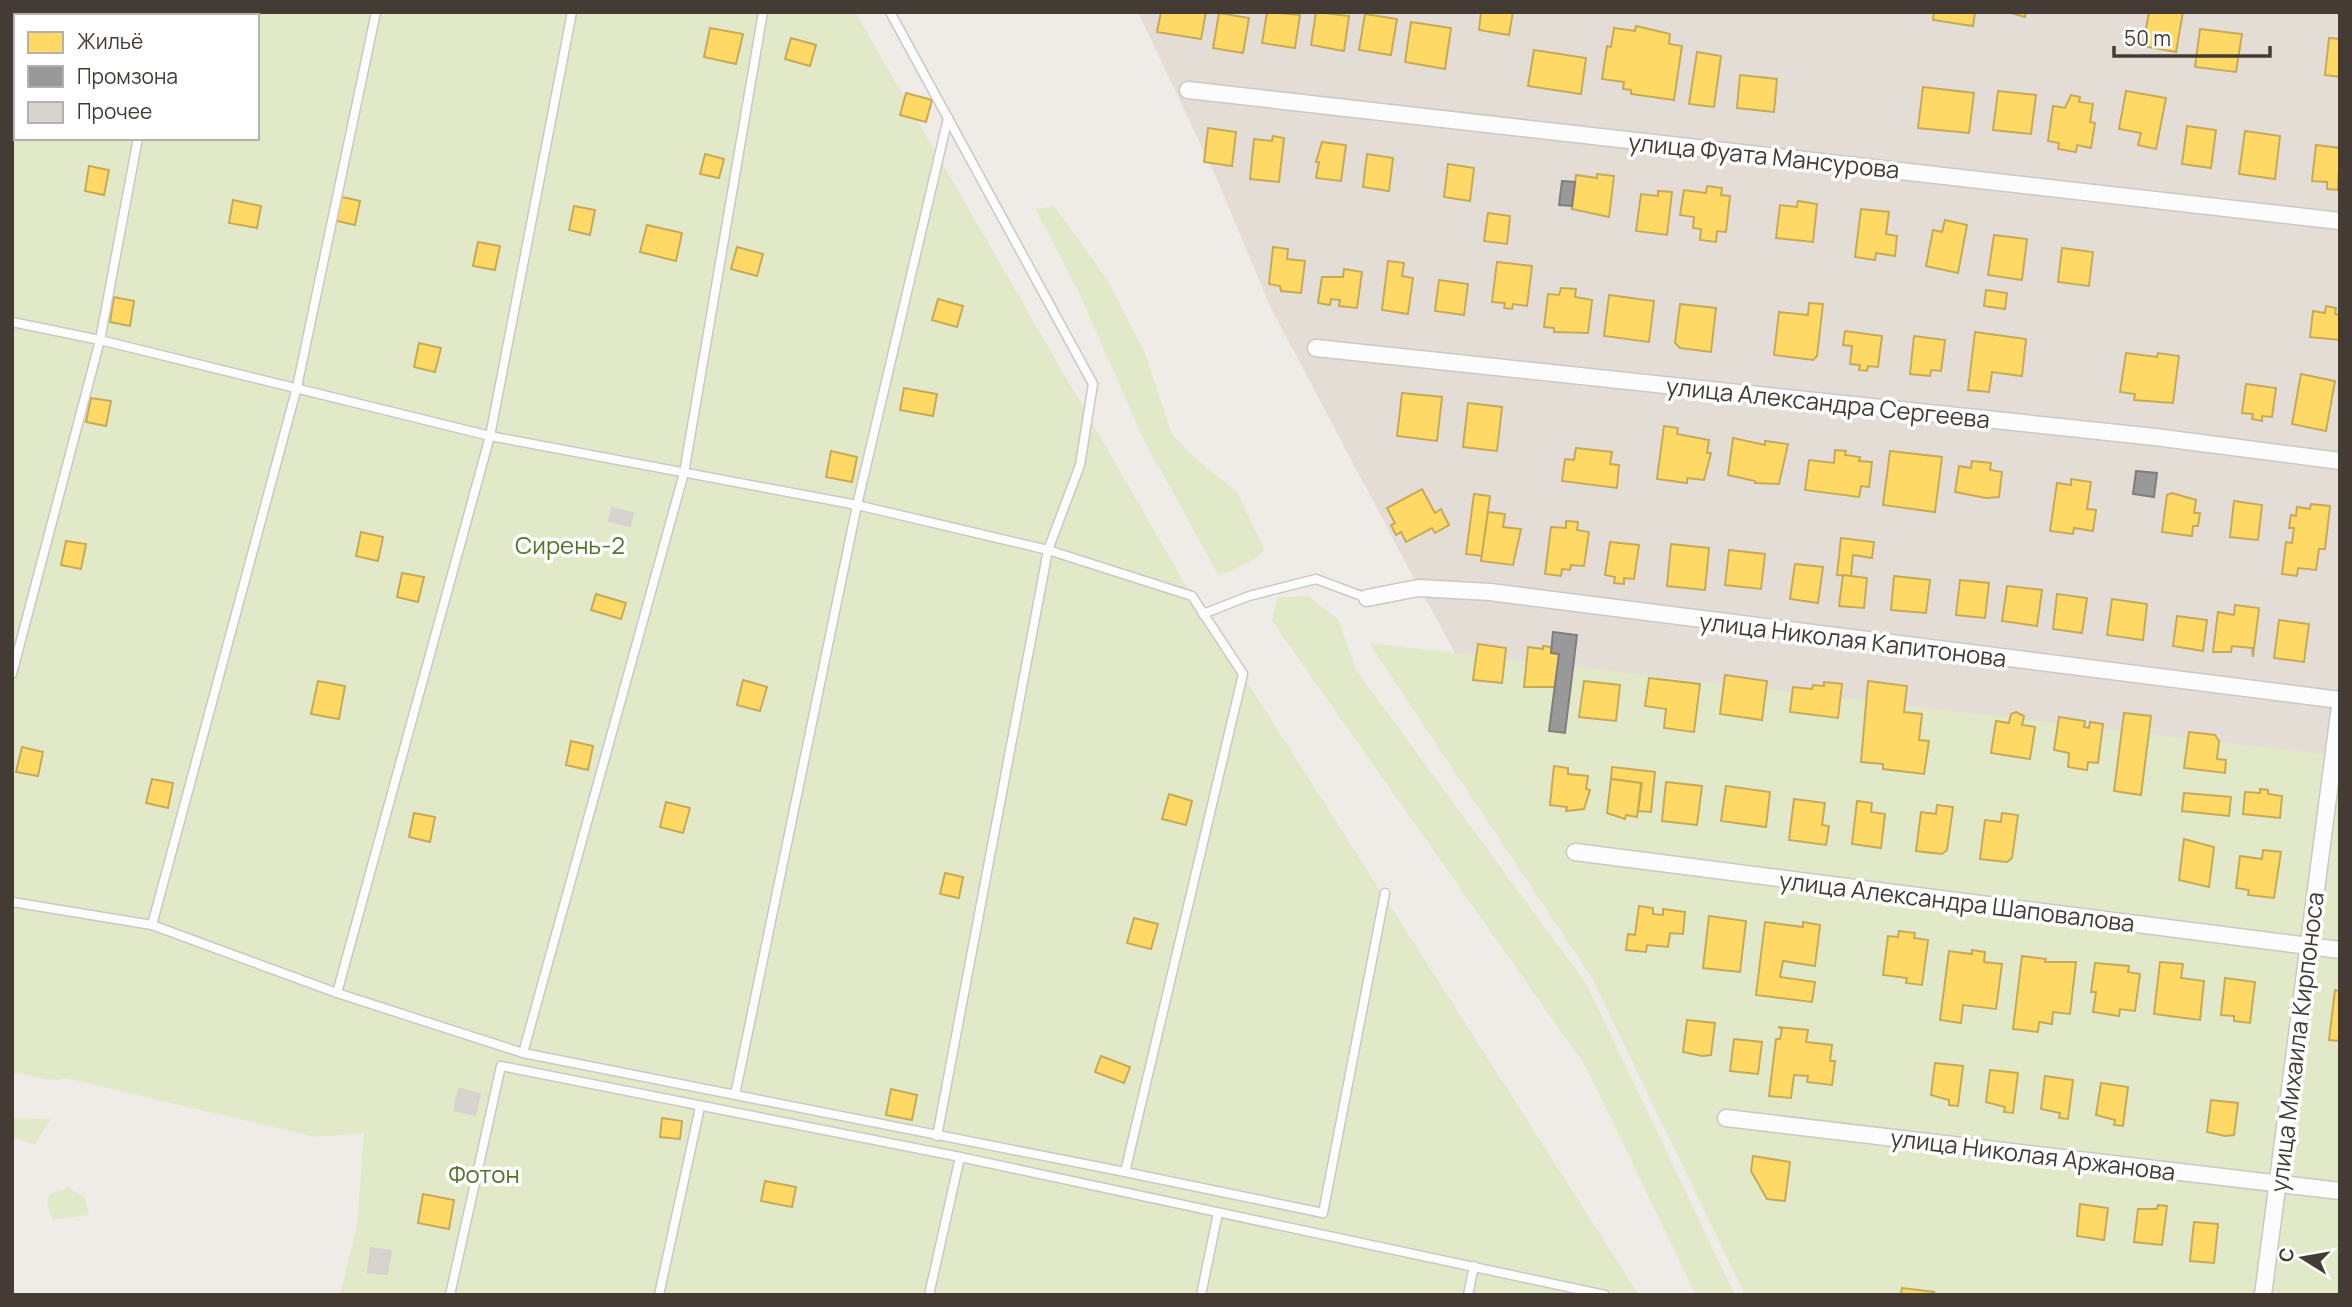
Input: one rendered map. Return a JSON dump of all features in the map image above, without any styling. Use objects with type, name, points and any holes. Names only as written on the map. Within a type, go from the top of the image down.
[{"type":"street","name":"улица Фуата Мансурова","points":[[1188,90],[2340,220]]},
{"type":"street","name":"улица Александра Сергеева","points":[[1316,348],[2155,437],[2340,460]]},
{"type":"street","name":"улица Николая Капитонова","points":[[1367,598],[1418,588],[1490,592],[2340,700]]},
{"type":"street","name":"улица Михаила Кирпоноса","points":[[2263,1295],[2340,706]]},
{"type":"street","name":"улица Александра Шаповалова","points":[[1575,852],[2340,950]]},
{"type":"street","name":"улица Николая Аржанова","points":[[1726,1118],[2340,1191]]},
{"type":"lane","points":[[152,925],[297,387],[376,12]]},
{"type":"lane","points":[[337,993],[490,436],[572,12]]},
{"type":"lane","points":[[523,1052],[684,473],[763,12]]},
{"type":"lane","points":[[890,12],[1093,384],[1080,465],[1048,550],[937,1136]]},
{"type":"lane","points":[[735,1095],[857,505],[948,118]]},
{"type":"lane","points":[[12,674],[100,340],[138,140]]},
{"type":"lane","points":[[12,322],[100,340],[490,436],[857,505],[1048,550],[1192,596],[1243,674],[1125,1172]]},
{"type":"lane","points":[[1203,614],[1249,596],[1316,579],[1367,598]]},
{"type":"lane","points":[[12,902],[152,925],[337,993],[523,1052],[1323,1213],[1385,893]]},
{"type":"lane","points":[[450,1295],[501,1066],[960,1157],[1605,1295]]},
{"type":"lane","points":[[659,1295],[700,1107]]},
{"type":"lane","points":[[929,1295],[960,1157]]},
{"type":"lane","points":[[1201,1295],[1218,1213]]},
{"type":"lane","points":[[1468,1295],[1474,1266]]},
{"type":"shaded area","points":[[1138,12],[2340,12],[2340,1295],[1504,742],[1271,308],[1215,175]]},
{"type":"green space","name":"Сирень-2","points":[[12,12],[855,12],[1192,596],[1639,1295],[340,1295],[357,1226],[364,1133],[316,1137],[65,1078],[51,1080],[12,1073]]},
{"type":"green space","points":[[1054,206],[1104,275],[1144,350],[1172,434],[1191,455],[1237,492],[1265,551],[1248,563],[1219,576],[1143,438],[1077,288],[1035,209]]},
{"type":"green space","points":[[1308,596],[1338,619],[1356,670],[1587,985],[1735,1295],[1696,1295],[1586,1067],[1272,621],[1277,597]]},
{"type":"green space","points":[[1369,643],[2340,756],[2340,1295],[1745,1295],[1592,978]]},
{"type":"green space","points":[[12,1118],[51,1119],[34,1145],[12,1136]]},
{"type":"green space","points":[[68,1188],[85,1197],[89,1215],[53,1220],[47,1204],[49,1194]]},
{"type":"building: Жильё","points":[[177,12],[198,12],[198,14]]},
{"type":"building: Жильё","points":[[1161,12],[1206,12],[1201,39],[1157,32]]},
{"type":"building: Жильё","points":[[1267,12],[1300,15],[1295,48],[1262,43]]},
{"type":"building: Жильё","points":[[1316,12],[1349,16],[1344,51],[1311,45]]},
{"type":"building: Жильё","points":[[1481,12],[1513,12],[1509,35],[1479,30]]},
{"type":"building: Жильё","points":[[1934,12],[1975,12],[1973,26],[1933,20]]},
{"type":"building: Жильё","points":[[2008,12],[2026,12],[2025,17]]},
{"type":"building: Жильё","points":[[2149,12],[2183,12],[2176,52],[2143,46]]},
{"type":"building: Жильё","points":[[1219,13],[1249,18],[1243,53],[1213,48]]},
{"type":"building: Жильё","points":[[1365,14],[1397,19],[1391,55],[1359,50]]},
{"type":"building: Жильё","points":[[1411,22],[1451,28],[1445,69],[1405,62]]},
{"type":"building: Жильё","points":[[1636,26],[1670,34],[1669,44],[1682,46],[1674,100],[1631,94],[1631,90],[1623,89],[1624,82],[1602,79],[1607,46],[1611,47],[1614,28],[1635,31]]},
{"type":"building: Жильё","points":[[710,28],[743,34],[736,64],[704,57]]},
{"type":"building: Жильё","points":[[2200,29],[2242,34],[2236,72],[2195,67]]},
{"type":"building: Жильё","points":[[791,38],[816,45],[810,66],[785,59]]},
{"type":"building: Жильё","points":[[2329,38],[2340,39],[2340,77],[2325,75]]},
{"type":"building: Жильё","points":[[1534,50],[1586,58],[1581,94],[1528,86]]},
{"type":"building: Жильё","points":[[1697,52],[1721,56],[1714,107],[1689,104]]},
{"type":"building: Жильё","points":[[1740,75],[1777,79],[1774,112],[1737,108]]},
{"type":"building: Жильё","points":[[1923,87],[1974,93],[1969,133],[1918,128]]},
{"type":"building: Жильё","points":[[1998,91],[2036,95],[2031,134],[1993,130]]},
{"type":"building: Жильё","points":[[2126,91],[2166,98],[2156,149],[2138,145],[2141,133],[2119,129]]},
{"type":"building: Жильё","points":[[906,93],[932,100],[926,122],[900,115]]},
{"type":"building: Жильё","points":[[2071,95],[2080,97],[2079,102],[2093,104],[2090,122],[2095,123],[2091,148],[2077,145],[2076,152],[2058,149],[2059,143],[2048,141],[2053,106],[2065,108]]},
{"type":"building: Жильё","points":[[2187,126],[2216,130],[2211,168],[2182,164]]},
{"type":"building: Жильё","points":[[1208,128],[1236,132],[1232,166],[1204,162]]},
{"type":"building: Жильё","points":[[2245,131],[2280,136],[2275,179],[2239,174]]},
{"type":"building: Жильё","points":[[1273,136],[1284,138],[1279,182],[1250,179],[1254,139],[1272,141]]},
{"type":"building: Жильё","points":[[1322,142],[1346,145],[1341,181],[1316,178],[1319,162],[1316,162]]},
{"type":"building: Жильё","points":[[2316,145],[2340,148],[2338,190],[2327,189],[2327,182],[2312,181]]},
{"type":"building: Жильё","points":[[705,154],[724,159],[719,178],[700,174]]},
{"type":"building: Жильё","points":[[1367,154],[1393,158],[1389,191],[1363,187]]},
{"type":"building: Жильё","points":[[1448,164],[1474,168],[1470,201],[1444,197]]},
{"type":"building: Жильё","points":[[89,166],[109,170],[104,195],[85,191]]},
{"type":"building: Жильё","points":[[1597,174],[1614,176],[1609,217],[1572,209],[1576,175],[1597,178]]},
{"type":"building: Жильё","points":[[1707,186],[1722,188],[1721,195],[1730,196],[1726,232],[1717,231],[1716,242],[1700,240],[1701,229],[1693,228],[1694,217],[1680,215],[1684,190],[1706,193]]},
{"type":"building: Жильё","points":[[1658,191],[1672,192],[1667,235],[1636,231],[1641,194],[1658,196]]},
{"type":"building: Жильё","points":[[338,196],[360,201],[355,225],[333,220]]},
{"type":"building: Жильё","points":[[233,200],[261,206],[257,228],[229,223]]},
{"type":"building: Жильё","points":[[1798,201],[1817,204],[1813,242],[1776,238],[1780,205],[1797,207]]},
{"type":"building: Жильё","points":[[574,206],[595,210],[590,235],[569,230]]},
{"type":"building: Жильё","points":[[1861,209],[1889,212],[1886,234],[1897,236],[1895,256],[1876,253],[1875,260],[1855,257]]},
{"type":"building: Жильё","points":[[1488,213],[1510,216],[1507,244],[1484,241]]},
{"type":"building: Жильё","points":[[1945,220],[1967,225],[1958,273],[1926,266],[1933,230],[1942,232]]},
{"type":"building: Жильё","points":[[647,225],[682,233],[676,261],[640,252]]},
{"type":"building: Жильё","points":[[1994,235],[2027,239],[2022,280],[1988,275]]},
{"type":"building: Жильё","points":[[478,242],[500,246],[495,270],[473,266]]},
{"type":"building: Жильё","points":[[737,247],[763,254],[757,276],[731,269]]},
{"type":"building: Жильё","points":[[1273,247],[1288,249],[1287,259],[1305,261],[1301,293],[1281,291],[1280,286],[1269,284]]},
{"type":"building: Жильё","points":[[2062,248],[2093,252],[2089,286],[2058,282]]},
{"type":"building: Жильё","points":[[1388,261],[1404,263],[1402,276],[1413,278],[1408,314],[1382,310]]},
{"type":"building: Жильё","points":[[1497,262],[1532,266],[1527,306],[1513,304],[1512,309],[1504,308],[1505,303],[1492,302]]},
{"type":"building: Жильё","points":[[1344,269],[1362,272],[1357,308],[1339,306],[1340,300],[1331,299],[1330,305],[1318,303],[1322,277],[1343,277]]},
{"type":"building: Жильё","points":[[1439,280],[1468,284],[1464,315],[1435,311]]},
{"type":"building: Жильё","points":[[1561,288],[1576,289],[1575,297],[1592,300],[1588,333],[1554,332],[1554,328],[1544,327],[1548,294],[1559,295]]},
{"type":"building: Жильё","points":[[1986,290],[2007,293],[2005,309],[1984,306]]},
{"type":"building: Жильё","points":[[1609,295],[1654,301],[1649,342],[1604,336]]},
{"type":"building: Жильё","points":[[114,297],[134,301],[130,326],[110,322]]},
{"type":"building: Жильё","points":[[938,299],[963,306],[957,327],[932,320]]},
{"type":"building: Жильё","points":[[1809,303],[1823,304],[1817,356],[1813,360],[1774,355],[1779,312],[1808,315]]},
{"type":"building: Жильё","points":[[1680,304],[1716,308],[1711,352],[1680,348],[1675,343]]},
{"type":"building: Жильё","points":[[2326,306],[2336,308],[2335,314],[2340,315],[2340,340],[2310,337],[2313,311],[2325,313]]},
{"type":"building: Жильё","points":[[1845,331],[1882,336],[1878,367],[1868,366],[1867,371],[1859,370],[1860,365],[1850,364],[1852,346],[1843,345]]},
{"type":"building: Жильё","points":[[1975,332],[2026,339],[2022,376],[1992,372],[1989,392],[1968,390]]},
{"type":"building: Жильё","points":[[1914,336],[1945,340],[1941,371],[1931,370],[1930,376],[1910,374]]},
{"type":"building: Жильё","points":[[419,343],[441,348],[435,372],[414,367]]},
{"type":"building: Жильё","points":[[2126,353],[2157,357],[2158,353],[2179,356],[2173,403],[2134,400],[2135,394],[2120,392]]},
{"type":"building: Жильё","points":[[2301,374],[2335,381],[2326,431],[2292,424]]},
{"type":"building: Жильё","points":[[2246,384],[2276,388],[2272,417],[2262,416],[2262,421],[2252,419],[2253,414],[2242,413]]},
{"type":"building: Жильё","points":[[904,388],[937,394],[933,416],[900,410]]},
{"type":"building: Жильё","points":[[1402,393],[1442,397],[1437,441],[1397,436]]},
{"type":"building: Жильё","points":[[91,398],[111,401],[106,426],[86,422]]},
{"type":"building: Жильё","points":[[1468,403],[1502,407],[1497,451],[1463,447]]},
{"type":"building: Жильё","points":[[1664,426],[1678,428],[1677,434],[1709,440],[1707,453],[1711,453],[1704,480],[1687,478],[1687,483],[1657,479]]},
{"type":"building: Жильё","points":[[1733,438],[1765,445],[1765,441],[1788,444],[1779,484],[1755,483],[1728,475]]},
{"type":"building: Жильё","points":[[1576,448],[1612,452],[1610,464],[1619,465],[1617,488],[1562,481],[1565,459],[1574,460]]},
{"type":"building: Жильё","points":[[1835,450],[1846,451],[1845,455],[1860,457],[1859,461],[1872,462],[1869,487],[1861,486],[1859,497],[1805,490],[1809,460],[1834,463]]},
{"type":"building: Жильё","points":[[831,451],[857,457],[852,482],[826,477]]},
{"type":"building: Жильё","points":[[1890,451],[1942,457],[1935,512],[1883,505]]},
{"type":"building: Жильё","points":[[1972,461],[1991,463],[1990,470],[2002,472],[1999,497],[1986,498],[1955,492],[1959,466],[1971,468]]},
{"type":"building: Жильё","points":[[2071,479],[2091,482],[2087,509],[2096,510],[2093,531],[2074,528],[2073,534],[2050,531],[2057,483],[2071,485]]},
{"type":"building: Жильё","points":[[1422,489],[1435,513],[1441,509],[1449,525],[1435,533],[1432,528],[1406,542],[1401,532],[1396,535],[1391,525],[1395,523],[1387,508]]},
{"type":"building: Жильё","points":[[2172,493],[2196,500],[2194,513],[2200,513],[2198,526],[2193,526],[2192,536],[2162,532],[2167,495]]},
{"type":"building: Жильё","points":[[1474,494],[1490,496],[1482,556],[1466,554]]},
{"type":"building: Жильё","points":[[2234,501],[2262,505],[2258,540],[2230,537]]},
{"type":"building: Жильё","points":[[2311,504],[2330,506],[2325,549],[2319,549],[2316,570],[2298,568],[2297,576],[2282,574],[2286,542],[2292,543],[2294,528],[2289,528],[2291,515],[2296,516],[2297,507],[2310,509]]},
{"type":"building: Жильё","points":[[1488,512],[1505,514],[1503,527],[1521,529],[1513,565],[1481,561]]},
{"type":"building: Жильё","points":[[1566,521],[1578,522],[1577,530],[1589,532],[1584,566],[1571,565],[1570,570],[1562,569],[1561,576],[1545,574],[1551,527],[1566,528]]},
{"type":"building: Жильё","points":[[361,532],[383,537],[378,561],[356,556]]},
{"type":"building: Жильё","points":[[1841,538],[1874,542],[1872,558],[1853,555],[1851,576],[1837,575]]},
{"type":"building: Жильё","points":[[66,541],[86,544],[81,569],[61,565]]},
{"type":"building: Жильё","points":[[1610,542],[1639,545],[1634,579],[1624,578],[1624,584],[1614,583],[1615,577],[1605,575]]},
{"type":"building: Жильё","points":[[1671,544],[1709,548],[1705,590],[1667,586]]},
{"type":"building: Жильё","points":[[1729,550],[1765,554],[1761,589],[1725,585]]},
{"type":"building: Жильё","points":[[1795,564],[1823,567],[1818,603],[1790,599]]},
{"type":"building: Жильё","points":[[402,573],[424,577],[418,602],[397,597]]},
{"type":"building: Жильё","points":[[1843,575],[1867,578],[1864,608],[1839,606]]},
{"type":"building: Жильё","points":[[1894,576],[1930,580],[1926,613],[1891,610]]},
{"type":"building: Жильё","points":[[1960,580],[1989,583],[1985,618],[1956,615]]},
{"type":"building: Жильё","points":[[2007,586],[2042,590],[2037,626],[2002,621]]},
{"type":"building: Жильё","points":[[596,594],[626,603],[621,619],[591,610]]},
{"type":"building: Жильё","points":[[2057,594],[2087,598],[2082,633],[2053,629]]},
{"type":"building: Жильё","points":[[2112,599],[2147,604],[2143,640],[2107,635]]},
{"type":"building: Жильё","points":[[2235,605],[2259,608],[2253,657],[2252,648],[2232,646],[2231,652],[2213,652],[2218,612],[2234,615]]},
{"type":"building: Жильё","points":[[2177,616],[2207,620],[2203,651],[2173,646]]},
{"type":"building: Жильё","points":[[2279,620],[2309,624],[2304,662],[2274,658]]},
{"type":"building: Жильё","points":[[1478,644],[1506,648],[1502,683],[1473,680]]},
{"type":"building: Жильё","points":[[1543,646],[1551,647],[1551,653],[1559,654],[1555,687],[1524,687],[1528,647],[1543,649]]},
{"type":"building: Жильё","points":[[1725,675],[1767,681],[1762,720],[1720,714]]},
{"type":"building: Жильё","points":[[1649,678],[1700,684],[1694,732],[1664,728],[1666,709],[1645,706]]},
{"type":"building: Жильё","points":[[743,680],[767,687],[760,711],[737,705]]},
{"type":"building: Жильё","points":[[318,681],[345,686],[339,719],[311,714]]},
{"type":"building: Жильё","points":[[1584,681],[1620,685],[1616,721],[1579,717]]},
{"type":"building: Жильё","points":[[1868,681],[1907,686],[1904,712],[1922,714],[1919,740],[1929,741],[1924,774],[1883,769],[1883,764],[1861,762]]},
{"type":"building: Жильё","points":[[1824,682],[1842,684],[1838,718],[1790,712],[1793,687],[1812,689],[1813,685],[1824,686]]},
{"type":"building: Жильё","points":[[2016,712],[2024,716],[2022,725],[2035,727],[2030,759],[1991,753],[1996,721],[2009,723],[2011,714]]},
{"type":"building: Жильё","points":[[2124,713],[2151,716],[2141,795],[2114,791]]},
{"type":"building: Жильё","points":[[2059,717],[2085,721],[2084,727],[2089,728],[2090,722],[2103,724],[2098,763],[2088,762],[2087,770],[2068,767],[2069,753],[2054,750]]},
{"type":"building: Жильё","points":[[2189,732],[2215,735],[2219,741],[2217,759],[2226,760],[2225,773],[2184,768]]},
{"type":"building: Жильё","points":[[571,741],[593,746],[588,770],[566,765]]},
{"type":"building: Жильё","points":[[22,747],[43,752],[38,776],[16,772]]},
{"type":"building: Жильё","points":[[1554,766],[1568,768],[1568,774],[1588,776],[1586,789],[1590,790],[1584,809],[1566,811],[1567,807],[1550,805]]},
{"type":"building: Жильё","points":[[1612,767],[1655,772],[1651,812],[1638,811],[1642,783],[1611,779]]},
{"type":"building: Жильё","points":[[152,779],[173,783],[168,808],[146,803]]},
{"type":"building: Жильё","points":[[1611,779],[1641,783],[1637,817],[1626,815],[1625,819],[1607,813]]},
{"type":"building: Жильё","points":[[1666,782],[1702,786],[1697,825],[1662,821]]},
{"type":"building: Жильё","points":[[1726,786],[1770,792],[1766,827],[1721,821]]},
{"type":"building: Жильё","points":[[2260,789],[2268,790],[2268,794],[2282,796],[2280,818],[2243,814],[2245,792],[2260,793]]},
{"type":"building: Жильё","points":[[2184,793],[2231,797],[2229,816],[2182,811]]},
{"type":"building: Жильё","points":[[1169,794],[1192,801],[1186,825],[1162,819]]},
{"type":"building: Жильё","points":[[1794,799],[1825,803],[1822,825],[1829,826],[1826,845],[1789,840]]},
{"type":"building: Жильё","points":[[1857,801],[1872,803],[1871,812],[1885,814],[1881,848],[1852,844]]},
{"type":"building: Жильё","points":[[666,802],[690,808],[683,833],[660,827]]},
{"type":"building: Жильё","points":[[1937,805],[1953,807],[1947,850],[1942,854],[1916,851],[1921,812],[1936,814]]},
{"type":"building: Жильё","points":[[414,813],[435,817],[430,842],[409,837]]},
{"type":"building: Жильё","points":[[2002,813],[2018,815],[2012,858],[2007,862],[1980,859],[1985,820],[2001,822]]},
{"type":"building: Жильё","points":[[2184,839],[2214,847],[2209,887],[2179,880]]},
{"type":"building: Жильё","points":[[2263,850],[2281,852],[2274,898],[2248,895],[2249,890],[2236,888],[2240,856],[2262,859]]},
{"type":"building: Жильё","points":[[945,873],[963,877],[959,898],[940,894]]},
{"type":"building: Жильё","points":[[1639,906],[1653,908],[1653,914],[1663,915],[1663,909],[1685,912],[1683,934],[1670,933],[1668,947],[1647,945],[1646,952],[1626,950],[1628,934],[1635,935]]},
{"type":"building: Жильё","points":[[1709,916],[1746,921],[1740,972],[1703,968]]},
{"type":"building: Жильё","points":[[1134,918],[1158,924],[1151,949],[1127,943]]},
{"type":"building: Жильё","points":[[1765,922],[1803,927],[1803,922],[1820,925],[1815,966],[1783,961],[1780,977],[1815,982],[1812,1002],[1756,995]]},
{"type":"building: Жильё","points":[[1899,931],[1915,933],[1914,938],[1928,940],[1922,985],[1906,983],[1907,978],[1883,975],[1888,936],[1898,937]]},
{"type":"building: Жильё","points":[[1972,950],[1985,952],[1984,962],[2002,964],[1996,1009],[1963,1005],[1961,1023],[1940,1020],[1949,951],[1972,954]]},
{"type":"building: Жильё","points":[[2022,956],[2046,959],[2045,962],[2076,962],[2070,1014],[2053,1012],[2052,1024],[2039,1022],[2038,1032],[2013,1029]]},
{"type":"building: Жильё","points":[[2160,962],[2183,964],[2181,978],[2204,981],[2200,1020],[2154,1014]]},
{"type":"building: Жильё","points":[[2095,963],[2129,966],[2128,972],[2140,974],[2135,1011],[2120,1009],[2119,1016],[2093,1012],[2096,992],[2091,992]]},
{"type":"building: Жильё","points":[[2225,978],[2255,982],[2250,1023],[2234,1021],[2234,1016],[2221,1015]]},
{"type":"building: Жильё","points":[[2335,990],[2340,991],[2340,1041],[2329,1040]]},
{"type":"building: Жильё","points":[[1687,1020],[1715,1023],[1711,1055],[1683,1052]]},
{"type":"building: Жильё","points":[[1778,1027],[1808,1030],[1806,1042],[1832,1045],[1830,1061],[1835,1061],[1832,1085],[1807,1082],[1808,1076],[1794,1075],[1791,1098],[1769,1096],[1776,1039],[1780,1039],[1782,1029]]},
{"type":"building: Жильё","points":[[1734,1039],[1762,1042],[1758,1074],[1730,1071]]},
{"type":"building: Жильё","points":[[1101,1056],[1130,1067],[1124,1083],[1095,1072]]},
{"type":"building: Жильё","points":[[1935,1063],[1963,1066],[1958,1106],[1949,1105],[1949,1100],[1931,1095]]},
{"type":"building: Жильё","points":[[1990,1070],[2018,1073],[2013,1113],[2004,1112],[2005,1107],[1986,1102]]},
{"type":"building: Жильё","points":[[2045,1076],[2073,1080],[2068,1119],[2059,1118],[2060,1113],[2041,1109]]},
{"type":"building: Жильё","points":[[2101,1083],[2128,1087],[2123,1126],[2114,1125],[2115,1120],[2096,1115]]},
{"type":"building: Жильё","points":[[891,1089],[917,1095],[912,1120],[886,1115]]},
{"type":"building: Жильё","points":[[2211,1100],[2238,1103],[2234,1135],[2207,1132]]},
{"type":"building: Жильё","points":[[662,1118],[682,1121],[680,1139],[660,1137]]},
{"type":"building: Жильё","points":[[1753,1156],[1790,1162],[1785,1201],[1767,1199],[1751,1171]]},
{"type":"building: Жильё","points":[[765,1181],[796,1187],[792,1207],[761,1201]]},
{"type":"building: Жильё","points":[[423,1194],[454,1200],[449,1229],[418,1223]]},
{"type":"building: Жильё","points":[[2080,1204],[2108,1208],[2104,1240],[2077,1236]]},
{"type":"building: Жильё","points":[[2158,1205],[2167,1206],[2162,1245],[2134,1242],[2138,1209],[2157,1209]]},
{"type":"building: Жильё","points":[[2194,1222],[2218,1224],[2214,1263],[2190,1261]]},
{"type":"building: Жильё","points":[[1902,1288],[1934,1292],[1934,1295],[1901,1295]]},
{"type":"building: Промзона","points":[[1562,181],[1575,182],[1572,206],[1559,205]]},
{"type":"building: Промзона","points":[[2136,471],[2157,473],[2154,497],[2133,494]]},
{"type":"building: Промзона","points":[[1553,632],[1577,635],[1565,733],[1549,731],[1559,654],[1551,653]]},
{"type":"building: Прочее","points":[[612,508],[633,513],[630,526],[609,521]]},
{"type":"building: Прочее","points":[[459,1089],[480,1094],[475,1115],[454,1110]]},
{"type":"building: Прочее","points":[[371,1248],[391,1251],[387,1274],[368,1272]]},
{"type":"park label","name":"Фотон","points":[[484,1173]]}]
